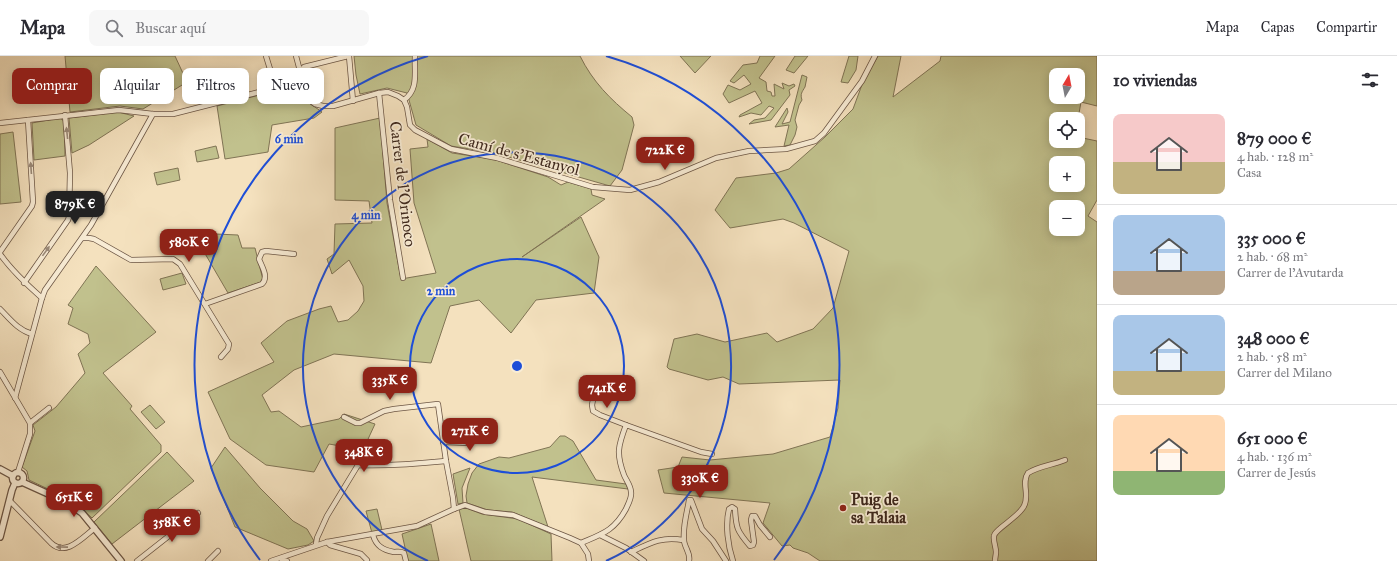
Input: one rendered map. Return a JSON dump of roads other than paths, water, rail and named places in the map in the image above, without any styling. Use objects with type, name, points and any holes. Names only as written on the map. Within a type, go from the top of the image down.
[{"type":"street","points":[[266,56],[270,68]]},
{"type":"street","points":[[296,56],[299,68]]},
{"type":"street","points":[[303,68],[348,56],[353,101]]},
{"type":"street","points":[[316,104],[319,106],[333,106],[379,93],[391,93],[404,100],[411,95],[414,89],[415,56]]},
{"type":"street","name":"Camí de s'Estanyol","points":[[404,100],[407,107],[409,121],[413,128],[451,149],[497,158],[593,187],[630,190],[659,182],[716,158],[748,151],[786,149],[815,141],[824,133],[862,81],[876,56]]},
{"type":"street","points":[[0,123],[119,110],[153,114],[173,114],[257,93]]},
{"type":"street","name":"Carrer de l'Orinoco","points":[[379,93],[390,200],[403,278]]},
{"type":"street","points":[[15,398],[45,290],[83,238],[153,114]]},
{"type":"street","points":[[24,283],[69,217],[70,173],[65,115]]},
{"type":"street","points":[[28,120],[33,202],[32,206],[0,253],[9,267],[24,283],[42,298]]},
{"type":"street","points":[[83,238],[94,239],[131,260],[173,259],[180,264],[229,344],[228,349],[221,357]]},
{"type":"street","points":[[205,304],[265,282],[266,277],[259,259],[262,252],[266,251],[294,254]]},
{"type":"street","points":[[0,309],[24,332],[32,334]]},
{"type":"street","points":[[0,372],[30,423],[30,434],[18,472],[13,476]]},
{"type":"street","points":[[595,389],[592,405],[593,411],[600,415],[701,452],[712,454]]},
{"type":"street","points":[[344,417],[356,423],[360,423],[384,411],[438,404],[454,509]]},
{"type":"street","points":[[30,423],[50,408]]},
{"type":"street","points":[[443,442],[470,443],[473,440],[474,422],[479,422]]},
{"type":"street","points":[[581,543],[614,527],[630,500],[631,491],[619,462],[618,449],[626,425]]},
{"type":"street","points":[[995,561],[996,551],[994,536],[996,530],[1017,516],[1024,506],[1027,500],[1024,480],[1028,472],[1065,460]]},
{"type":"street","points":[[316,544],[317,538],[327,516],[358,465],[384,466],[446,461]]},
{"type":"street","points":[[0,469],[13,476],[13,480],[16,483]]},
{"type":"street","points":[[18,472],[22,473],[24,476],[22,482]]},
{"type":"street","points":[[16,483],[22,482],[74,507],[82,513],[95,528],[120,561]]},
{"type":"street","points":[[0,537],[16,483]]},
{"type":"street","points":[[689,561],[689,553],[684,540],[689,500],[691,500],[702,529],[713,541],[726,561]]},
{"type":"street","points":[[10,501],[55,547],[65,549],[70,547],[95,528]]},
{"type":"street","points":[[271,561],[316,544],[417,526],[465,505],[485,512],[513,515],[581,543],[588,554],[590,561]]},
{"type":"street","points":[[733,561],[730,550],[728,524],[729,509],[732,507],[735,509],[735,523],[738,531],[750,546],[753,546],[754,542],[751,520],[752,516],[755,516],[770,537]]},
{"type":"street","points":[[137,561],[198,513]]},
{"type":"street","points":[[373,535],[378,546],[395,552],[404,553],[406,561]]},
{"type":"street","points":[[600,535],[644,561]]},
{"type":"street","points":[[631,552],[661,539],[675,538],[684,540]]},
{"type":"street","points":[[327,542],[330,545],[361,554],[367,560]]},
{"type":"street","points":[[208,561],[218,551]]},
{"type":"street","points":[[281,558],[282,560],[287,561]]},
{"type":"place","name":"Puig de sa Talaia","points":[[843,508]]}]
